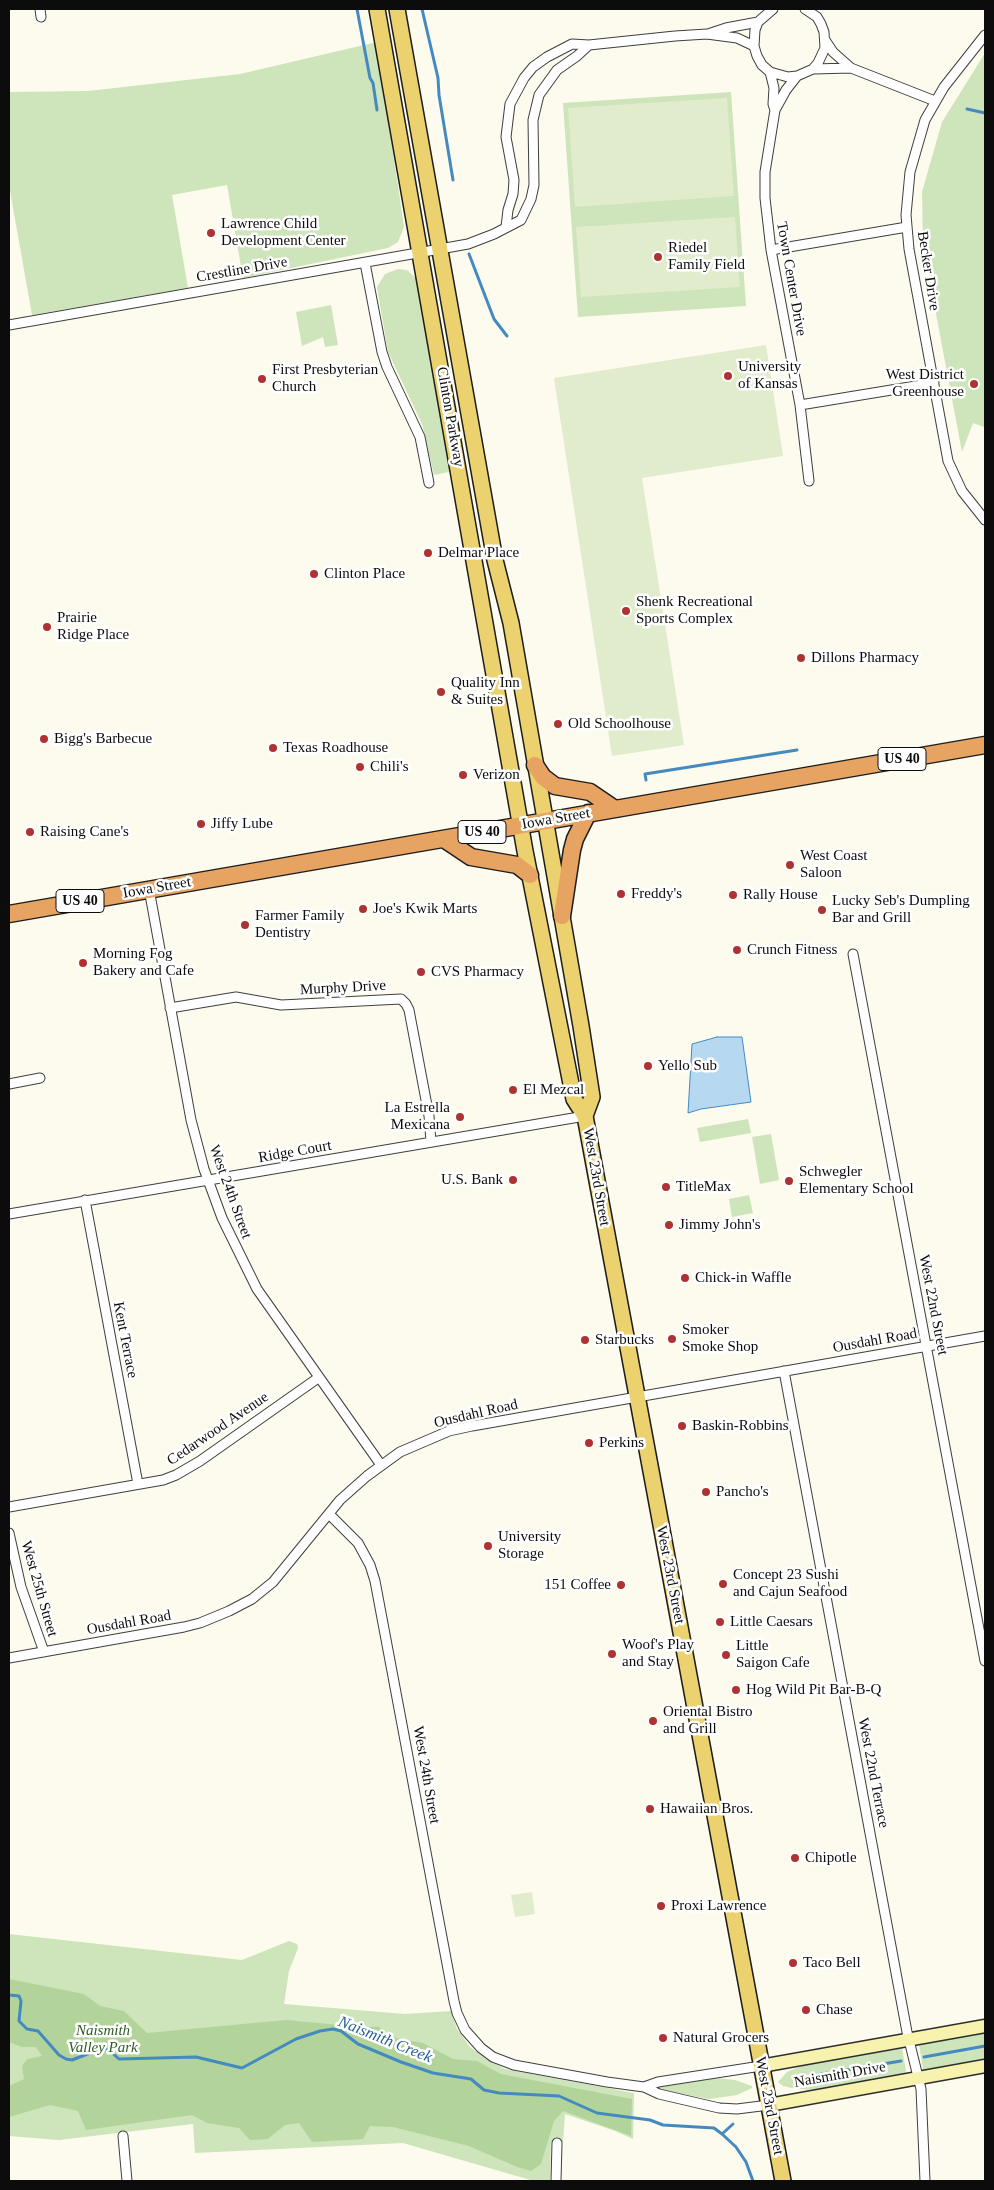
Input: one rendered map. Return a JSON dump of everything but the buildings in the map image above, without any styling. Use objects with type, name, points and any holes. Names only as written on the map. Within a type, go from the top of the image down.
[{"type":"highway","name":"Iowa Street","points":[[9,914],[985,745]]},
{"type":"highway","points":[[535,764],[543,777],[554,786],[590,792],[615,809]]},
{"type":"highway","points":[[562,916],[575,838],[588,814]]},
{"type":"highway","points":[[444,838],[471,857],[517,865],[530,875]]},
{"type":"main road","name":"Clinton Parkway","points":[[377,9],[521,825]]},
{"type":"main road","name":"Clinton Parkway","points":[[397,9],[495,560],[508,608],[546,821]]},
{"type":"main road","name":"West 23rd Street","points":[[546,821],[592,1097],[585,1116]]},
{"type":"main road","name":"West 23rd Street","points":[[521,825],[574,1099],[585,1116],[783,2181]]},
{"type":"street","points":[[773,9],[758,22],[755,30],[754,46],[757,56],[770,72],[778,76],[797,76],[813,69],[851,68]]},
{"type":"street","points":[[808,10],[821,24],[826,40],[833,52],[851,68],[935,101]]},
{"type":"street","points":[[708,34],[726,28],[758,22]]},
{"type":"street","points":[[506,227],[514,180],[506,137],[507,120],[510,104],[533,67],[547,57],[572,44],[589,45],[708,34],[737,38],[754,46]]},
{"type":"street","name":"Becker Drive","points":[[985,35],[935,101],[925,120],[914,155],[907,192],[907,228],[945,447],[953,475],[973,507],[985,520]]},
{"type":"street","points":[[813,69],[822,56],[826,40]]},
{"type":"street","name":"Crestline Drive","points":[[9,325],[421,253],[480,240],[521,220],[531,199],[534,185],[533,120],[539,95],[557,70],[589,45]]},
{"type":"street","name":"Town Center Drive","points":[[770,72],[774,88],[773,104],[775,110],[765,172],[765,198],[771,250],[800,405],[809,481]]},
{"type":"street","name":"Town Center Drive","points":[[775,110],[786,90],[797,76]]},
{"type":"street","points":[[771,250],[907,228]]},
{"type":"street","points":[[365,263],[382,352],[387,367],[420,437],[429,483]]},
{"type":"street","points":[[800,405],[934,383]]},
{"type":"street","name":"West 24th Street","points":[[149,889],[191,1120],[208,1180],[222,1218],[244,1267],[270,1309],[381,1465]]},
{"type":"street","name":"West 22nd Street","points":[[853,954],[985,1660]]},
{"type":"street","name":"Murphy Drive","points":[[170,1008],[236,997],[281,1005],[401,999],[409,1010],[429,1116],[431,1142]]},
{"type":"street","points":[[9,1084],[40,1078]]},
{"type":"street","name":"Ridge Court","points":[[9,1214],[585,1116]]},
{"type":"street","name":"Kent Terrace","points":[[85,1200],[138,1484]]},
{"type":"street","name":"Ousdahl Road","points":[[9,1658],[184,1627],[229,1611],[252,1598],[273,1582],[352,1489],[381,1465],[411,1446],[457,1430],[985,1336]]},
{"type":"street","name":"West 22nd Terrace","points":[[784,1371],[916,2078],[921,2089],[925,2181]]},
{"type":"street","name":"Cedarwood Avenue","points":[[9,1507],[163,1480],[186,1470],[318,1378]]},
{"type":"street","name":"West 24th Street","points":[[329,1514],[358,1543],[376,1581],[455,2007],[465,2030],[481,2048]]},
{"type":"street","name":"West 25th Street","points":[[9,1533],[21,1587],[44,1652]]},
{"type":"street","name":"Naismith Drive","points":[[644,2087],[668,2080],[762,2066],[985,2026]]},
{"type":"street","name":"Naismith Drive","points":[[481,2048],[493,2057],[514,2065],[644,2087],[659,2094],[719,2108],[737,2109],[769,2105],[985,2066]]},
{"type":"street","points":[[123,2136],[126,2181]]},
{"type":"street","points":[[556,2181],[557,2142]]},
{"type":"green space","points":[[377,42],[404,227],[398,242],[388,248],[243,278],[227,185],[172,195],[188,288],[32,315],[9,185],[9,92],[88,91],[240,74]]},
{"type":"green space","points":[[985,53],[985,424],[984,427],[973,423],[962,452],[923,245],[922,192],[942,122]]},
{"type":"green space","points":[[731,92],[746,306],[578,317],[563,103]]},
{"type":"green space","points":[[727,98],[734,196],[575,207],[568,108]]},
{"type":"green space","name":"Riedel Family Field","points":[[735,217],[740,287],[581,297],[576,227]]},
{"type":"green space","points":[[398,269],[407,270],[417,279],[453,471],[434,475],[422,424],[388,352],[377,287],[385,274]]},
{"type":"green space","points":[[331,305],[338,345],[325,347],[323,337],[302,346],[296,312]]},
{"type":"green space","name":"Shenk Recreational Sports Complex","points":[[766,345],[783,456],[642,478],[684,745],[612,756],[554,378]]},
{"type":"green space","points":[[748,1119],[751,1133],[700,1142],[697,1128]]},
{"type":"green space","points":[[771,1134],[779,1180],[760,1184],[752,1137]]},
{"type":"green space","points":[[749,1195],[753,1213],[732,1217],[729,1199]]},
{"type":"green space","points":[[532,1892],[535,1914],[515,1917],[511,1895]]},
{"type":"green space","name":"Naismith Valley Park","points":[[9,1934],[242,1960],[289,1941],[297,1944],[298,1948],[289,1971],[284,2004],[405,2014],[451,2011],[457,2029],[470,2047],[486,2059],[505,2069],[634,2093],[633,2139],[565,2114],[563,2142],[551,2142],[550,2181],[534,2181],[403,2143],[195,2153],[193,2124],[59,2140],[9,2136]]},
{"type":"green space","name":"Naismith Valley Park","points":[[9,1979],[84,1994],[100,2006],[124,2011],[147,2033],[286,2020],[379,2027],[390,2037],[423,2043],[453,2059],[477,2061],[501,2074],[632,2099],[631,2136],[563,2111],[554,2121],[541,2164],[531,2171],[517,2167],[469,2146],[393,2127],[370,2126],[363,2139],[312,2142],[299,2123],[285,2125],[268,2139],[250,2140],[239,2128],[207,2123],[192,2115],[86,2130],[78,2111],[50,2105],[9,2117],[9,2086],[24,2079],[22,2066],[27,2059],[42,2056],[36,2047],[22,2047],[9,2042]]},
{"type":"green space","points":[[985,2030],[985,2062],[925,2071],[923,2069],[919,2044],[921,2042]]},
{"type":"green space","points":[[899,2046],[902,2048],[906,2071],[904,2075],[814,2090],[796,2089],[783,2086],[778,2082],[787,2072],[811,2062]]},
{"type":"green space","points":[[706,2077],[735,2080],[752,2086],[752,2088],[737,2095],[709,2099],[657,2089],[658,2086]]},
{"type":"water","points":[[717,1037],[742,1037],[751,1102],[701,1109],[688,1113],[692,1044]]},
{"type":"waterway","points":[[357,9],[377,110]]},
{"type":"waterway","points":[[422,9],[438,78],[453,180]]},
{"type":"waterway","points":[[967,109],[985,113]]},
{"type":"waterway","points":[[469,254],[494,319],[507,336]]},
{"type":"waterway","points":[[646,780],[645,774],[797,750]]},
{"type":"waterway","name":"Naismith Creek","points":[[9,1995],[19,1996],[21,2001],[19,2021],[27,2029],[38,2031],[59,2055],[66,2059],[72,2060],[103,2048],[109,2050],[119,2059],[196,2057],[242,2068],[296,2039],[333,2029],[341,2031],[358,2044],[401,2062],[433,2073],[471,2079],[484,2090],[499,2093],[559,2096],[597,2113],[650,2120],[663,2125],[714,2128],[722,2134],[733,2124]]},
{"type":"waterway","points":[[924,2057],[985,2046]]},
{"type":"waterway","points":[[816,2075],[901,2061]]},
{"type":"waterway","points":[[722,2134],[736,2147],[746,2162],[753,2181]]},
{"type":"place","name":"Lawrence Child Development Center","points":[[211,233]]},
{"type":"place","name":"Riedel Family Field","points":[[658,257]]},
{"type":"place","name":"University of Kansas","points":[[728,376]]},
{"type":"place","name":"First Presbyterian Church","points":[[262,379]]},
{"type":"place","name":"West District Greenhouse","points":[[974,384]]},
{"type":"place","name":"Delmar Place","points":[[428,553]]},
{"type":"place","name":"Clinton Place","points":[[314,574]]},
{"type":"place","name":"Shenk Recreational Sports Complex","points":[[626,611]]},
{"type":"place","name":"Prairie Ridge Place","points":[[47,627]]},
{"type":"place","name":"Dillons Pharmacy","points":[[801,658]]},
{"type":"place","name":"Quality Inn & Suites","points":[[441,692]]},
{"type":"place","name":"Old Schoolhouse","points":[[558,724]]},
{"type":"place","name":"Bigg's Barbecue","points":[[44,739]]},
{"type":"place","name":"Texas Roadhouse","points":[[273,748]]},
{"type":"place","name":"Chili's","points":[[360,767]]},
{"type":"place","name":"Verizon","points":[[463,775]]},
{"type":"place","name":"Jiffy Lube","points":[[201,824]]},
{"type":"place","name":"Raising Cane's","points":[[30,832]]},
{"type":"place","name":"West Coast Saloon","points":[[790,865]]},
{"type":"place","name":"Freddy's","points":[[621,894]]},
{"type":"place","name":"Rally House","points":[[733,895]]},
{"type":"place","name":"Joe's Kwik Marts","points":[[363,909]]},
{"type":"place","name":"Lucky Seb's Dumpling Bar and Grill","points":[[822,910]]},
{"type":"place","name":"Farmer Family Dentistry","points":[[245,925]]},
{"type":"place","name":"Crunch Fitness","points":[[737,950]]},
{"type":"place","name":"Morning Fog Bakery and Cafe","points":[[83,963]]},
{"type":"place","name":"CVS Pharmacy","points":[[421,972]]},
{"type":"place","name":"Yello Sub","points":[[648,1066]]},
{"type":"place","name":"El Mezcal","points":[[513,1090]]},
{"type":"place","name":"La Estrella Mexicana","points":[[460,1117]]},
{"type":"place","name":"U.S. Bank","points":[[513,1180]]},
{"type":"place","name":"Schwegler Elementary School","points":[[789,1181]]},
{"type":"place","name":"TitleMax","points":[[666,1187]]},
{"type":"place","name":"Jimmy John's","points":[[669,1225]]},
{"type":"place","name":"Chick-in Waffle","points":[[685,1278]]},
{"type":"place","name":"Smoker Smoke Shop","points":[[672,1339]]},
{"type":"place","name":"Starbucks","points":[[585,1340]]},
{"type":"place","name":"Baskin-Robbins","points":[[682,1426]]},
{"type":"place","name":"Perkins","points":[[589,1443]]},
{"type":"place","name":"Pancho's","points":[[706,1492]]},
{"type":"place","name":"University Storage","points":[[488,1546]]},
{"type":"place","name":"Concept 23 Sushi and Cajun Seafood","points":[[723,1584]]},
{"type":"place","name":"151 Coffee","points":[[621,1585]]},
{"type":"place","name":"Little Caesars","points":[[720,1622]]},
{"type":"place","name":"Woof's Play and Stay","points":[[612,1654]]},
{"type":"place","name":"Little Saigon Cafe","points":[[726,1655]]},
{"type":"place","name":"Hog Wild Pit Bar-B-Q","points":[[736,1690]]},
{"type":"place","name":"Oriental Bistro and Grill","points":[[653,1721]]},
{"type":"place","name":"Hawaiian Bros.","points":[[650,1809]]},
{"type":"place","name":"Chipotle","points":[[795,1858]]},
{"type":"place","name":"Proxi Lawrence","points":[[661,1906]]},
{"type":"place","name":"Taco Bell","points":[[793,1963]]},
{"type":"place","name":"Chase","points":[[806,2010]]},
{"type":"place","name":"Natural Grocers","points":[[663,2038]]}]
